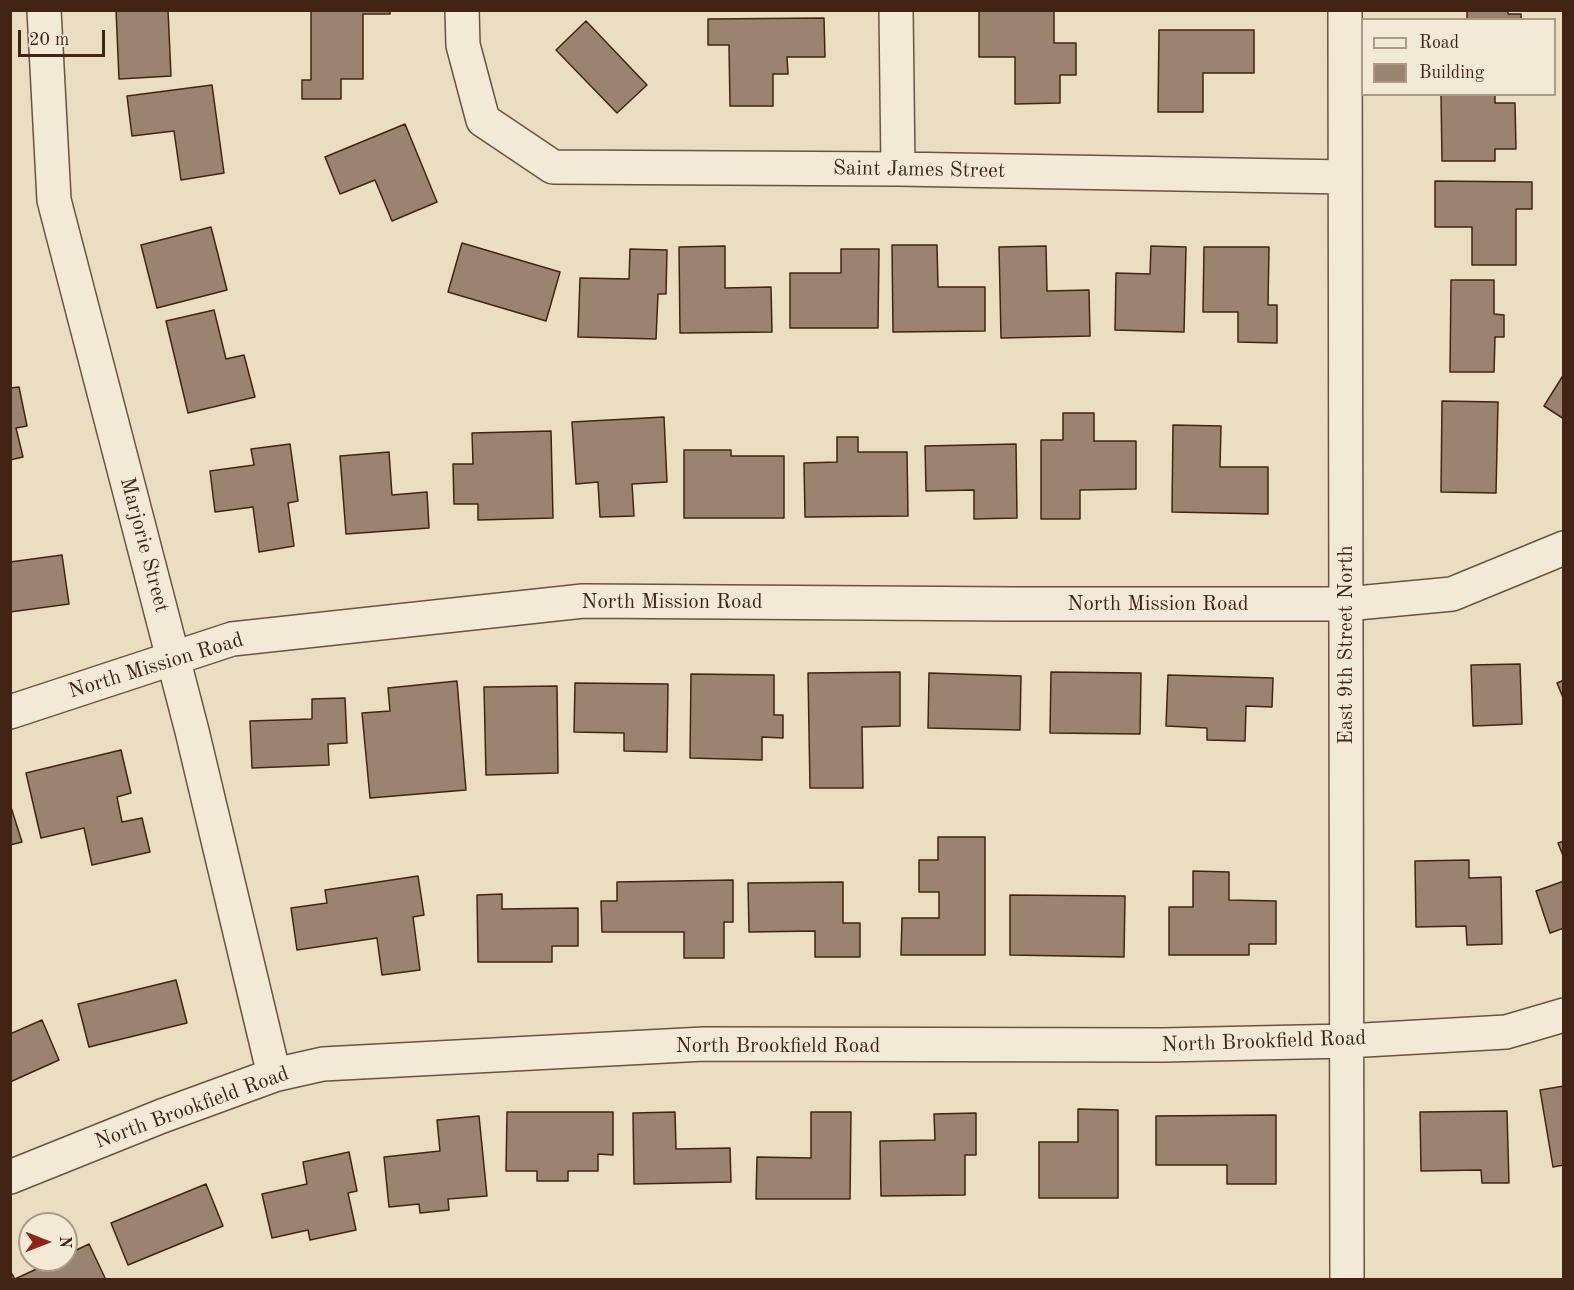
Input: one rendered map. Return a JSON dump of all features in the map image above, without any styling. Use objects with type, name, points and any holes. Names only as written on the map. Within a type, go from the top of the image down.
[{"type":"street","name":"Marjorie Street","points":[[44,10],[54,200],[173,659],[273,1075]]},
{"type":"street","name":"Saint James Street","points":[[462,10],[463,45],[483,120],[553,166],[1345,177]]},
{"type":"street","points":[[896,10],[898,169]]},
{"type":"street","name":"East 9th Street North","points":[[1345,10],[1347,1280]]},
{"type":"street","name":"North Mission Road","points":[[10,712],[232,639],[583,601],[1346,604],[1452,594],[1563,548]]},
{"type":"street","name":"North Brookfield Road","points":[[10,1177],[162,1116],[273,1075],[323,1064],[704,1044],[1163,1046],[1347,1041],[1506,1032],[1563,1015]]},
{"type":"building","points":[[116,10],[168,10],[171,76],[119,79]]},
{"type":"building","points":[[311,10],[390,10],[390,14],[363,14],[363,79],[341,79],[341,99],[302,99],[302,80],[311,80]]},
{"type":"building","points":[[1467,10],[1508,10],[1508,14],[1521,14],[1521,18],[1467,18]]},
{"type":"building","points":[[979,11],[1054,11],[1054,43],[1076,43],[1076,75],[1060,75],[1060,103],[1015,104],[1015,57],[979,57]]},
{"type":"building","points":[[824,18],[825,57],[787,57],[788,74],[773,74],[773,106],[730,106],[729,45],[708,45],[708,19]]},
{"type":"building","points":[[586,21],[647,85],[617,113],[556,50]]},
{"type":"building","points":[[1159,30],[1254,30],[1254,73],[1203,73],[1203,112],[1158,112]]},
{"type":"building","points":[[212,85],[224,173],[181,180],[174,131],[132,136],[127,96]]},
{"type":"building","points":[[1441,96],[1495,96],[1495,103],[1515,103],[1516,149],[1495,149],[1495,161],[1442,161]]},
{"type":"building","points":[[405,124],[437,202],[392,221],[375,180],[340,194],[325,157]]},
{"type":"building","points":[[1435,181],[1532,182],[1532,209],[1516,209],[1516,265],[1472,265],[1472,227],[1435,227]]},
{"type":"building","points":[[211,227],[227,290],[157,308],[141,245]]},
{"type":"building","points":[[462,243],[560,272],[546,321],[448,292]]},
{"type":"building","points":[[892,245],[937,245],[938,287],[985,287],[985,331],[893,332]]},
{"type":"building","points":[[725,246],[725,288],[771,287],[772,332],[680,333],[679,247]]},
{"type":"building","points":[[1046,246],[1047,291],[1089,290],[1090,336],[1001,338],[999,247]]},
{"type":"building","points":[[1151,246],[1186,247],[1184,332],[1115,330],[1116,273],[1150,274]]},
{"type":"building","points":[[1204,247],[1269,247],[1268,305],[1277,305],[1277,343],[1238,342],[1238,312],[1203,312]]},
{"type":"building","points":[[630,249],[667,250],[666,294],[658,294],[656,339],[578,337],[580,278],[629,279]]},
{"type":"building","points":[[841,249],[879,249],[878,328],[790,328],[790,273],[841,273]]},
{"type":"building","points":[[1451,280],[1494,280],[1494,314],[1504,315],[1504,337],[1495,337],[1494,372],[1450,372]]},
{"type":"building","points":[[214,310],[226,359],[244,355],[255,397],[188,413],[166,321]]},
{"type":"building","points":[[1564,374],[1564,419],[1544,406]]},
{"type":"building","points":[[19,387],[27,426],[16,428],[23,457],[10,460],[10,388]]},
{"type":"building","points":[[1442,401],[1498,402],[1496,493],[1441,492]]},
{"type":"building","points":[[1063,413],[1094,413],[1094,441],[1136,441],[1136,489],[1080,490],[1080,519],[1041,519],[1041,440],[1063,440]]},
{"type":"building","points":[[664,417],[667,482],[632,484],[634,516],[600,517],[598,482],[576,484],[572,422]]},
{"type":"building","points":[[1173,425],[1221,426],[1220,467],[1268,467],[1268,514],[1172,512]]},
{"type":"building","points":[[551,431],[553,518],[478,520],[478,504],[454,504],[453,464],[473,464],[472,433]]},
{"type":"building","points":[[837,437],[858,437],[858,452],[907,452],[908,516],[805,517],[804,463],[837,462]]},
{"type":"building","points":[[290,444],[298,501],[288,503],[294,546],[259,552],[253,507],[215,512],[210,471],[254,465],[251,449]]},
{"type":"building","points":[[1016,444],[1017,518],[974,519],[974,490],[926,491],[925,446]]},
{"type":"building","points":[[684,450],[731,450],[731,456],[784,456],[784,518],[684,518]]},
{"type":"building","points":[[389,452],[392,495],[427,492],[429,528],[346,534],[340,456]]},
{"type":"building","points":[[62,555],[69,604],[10,612],[10,562]]},
{"type":"building","points":[[1520,664],[1522,724],[1473,726],[1471,665]]},
{"type":"building","points":[[900,672],[900,726],[862,727],[863,788],[810,788],[808,673]]},
{"type":"building","points":[[1051,672],[1141,673],[1140,734],[1050,733]]},
{"type":"building","points":[[929,673],[1021,676],[1020,730],[928,728]]},
{"type":"building","points":[[691,674],[774,675],[774,715],[783,715],[783,738],[762,737],[762,760],[690,758]]},
{"type":"building","points":[[1168,675],[1273,678],[1272,707],[1246,706],[1245,741],[1207,740],[1207,728],[1166,726]]},
{"type":"building","points":[[1564,680],[1564,700],[1557,683]]},
{"type":"building","points":[[457,681],[466,790],[370,798],[362,713],[390,711],[388,688]]},
{"type":"building","points":[[575,683],[668,684],[667,752],[624,751],[624,733],[574,732]]},
{"type":"building","points":[[557,686],[558,773],[486,775],[484,687]]},
{"type":"building","points":[[345,698],[347,743],[328,744],[329,765],[252,768],[250,721],[312,719],[312,699]]},
{"type":"building","points":[[121,750],[131,793],[117,797],[122,822],[142,818],[150,852],[92,865],[84,828],[41,838],[26,773]]},
{"type":"building","points":[[10,804],[22,842],[10,845]]},
{"type":"building","points":[[938,837],[985,837],[985,955],[901,955],[902,918],[939,918],[939,892],[919,892],[919,860],[938,860]]},
{"type":"building","points":[[1564,841],[1564,858],[1558,843]]},
{"type":"building","points":[[1469,860],[1469,878],[1501,877],[1502,944],[1467,945],[1466,926],[1416,927],[1415,861]]},
{"type":"building","points":[[1193,871],[1229,872],[1229,900],[1276,901],[1276,944],[1249,944],[1249,955],[1169,955],[1169,907],[1193,907]]},
{"type":"building","points":[[418,876],[424,915],[413,917],[420,970],[382,975],[377,938],[297,950],[291,908],[327,903],[325,890]]},
{"type":"building","points":[[733,880],[733,922],[724,922],[724,958],[684,958],[684,932],[602,932],[601,901],[617,901],[617,882]]},
{"type":"building","points":[[1564,881],[1564,928],[1550,933],[1536,891]]},
{"type":"building","points":[[843,882],[843,923],[860,923],[860,957],[815,957],[815,931],[749,932],[748,883]]},
{"type":"building","points":[[502,894],[502,909],[578,908],[578,946],[552,946],[552,962],[478,962],[477,895]]},
{"type":"building","points":[[1010,895],[1125,896],[1124,957],[1010,955]]},
{"type":"building","points":[[176,980],[187,1023],[89,1047],[78,1004]]},
{"type":"building","points":[[42,1020],[59,1060],[10,1082],[10,1034]]},
{"type":"building","points":[[1564,1086],[1564,1165],[1553,1167],[1540,1090]]},
{"type":"building","points":[[1078,1109],[1118,1110],[1118,1198],[1039,1198],[1039,1142],[1078,1142]]},
{"type":"building","points":[[1507,1111],[1509,1183],[1482,1183],[1481,1170],[1421,1171],[1420,1112]]},
{"type":"building","points":[[507,1112],[613,1112],[613,1155],[598,1154],[598,1171],[568,1171],[568,1181],[537,1181],[537,1171],[506,1171]]},
{"type":"building","points":[[675,1112],[676,1149],[730,1148],[731,1182],[634,1184],[633,1113]]},
{"type":"building","points":[[811,1112],[851,1112],[850,1199],[756,1199],[757,1157],[811,1158]]},
{"type":"building","points":[[976,1113],[976,1155],[965,1155],[965,1195],[881,1196],[880,1141],[935,1140],[934,1114]]},
{"type":"building","points":[[1276,1115],[1276,1184],[1227,1184],[1227,1165],[1156,1165],[1156,1116]]},
{"type":"building","points":[[479,1116],[487,1196],[448,1199],[449,1210],[420,1213],[419,1204],[389,1207],[384,1157],[440,1151],[437,1120]]},
{"type":"building","points":[[349,1152],[357,1191],[348,1193],[356,1230],[310,1240],[308,1230],[272,1238],[262,1194],[307,1184],[303,1162]]},
{"type":"building","points":[[206,1184],[223,1226],[128,1265],[111,1223]]},
{"type":"building","points":[[89,1244],[106,1280],[10,1280],[10,1271],[15,1279],[30,1272],[78,1272],[78,1249]]}]
